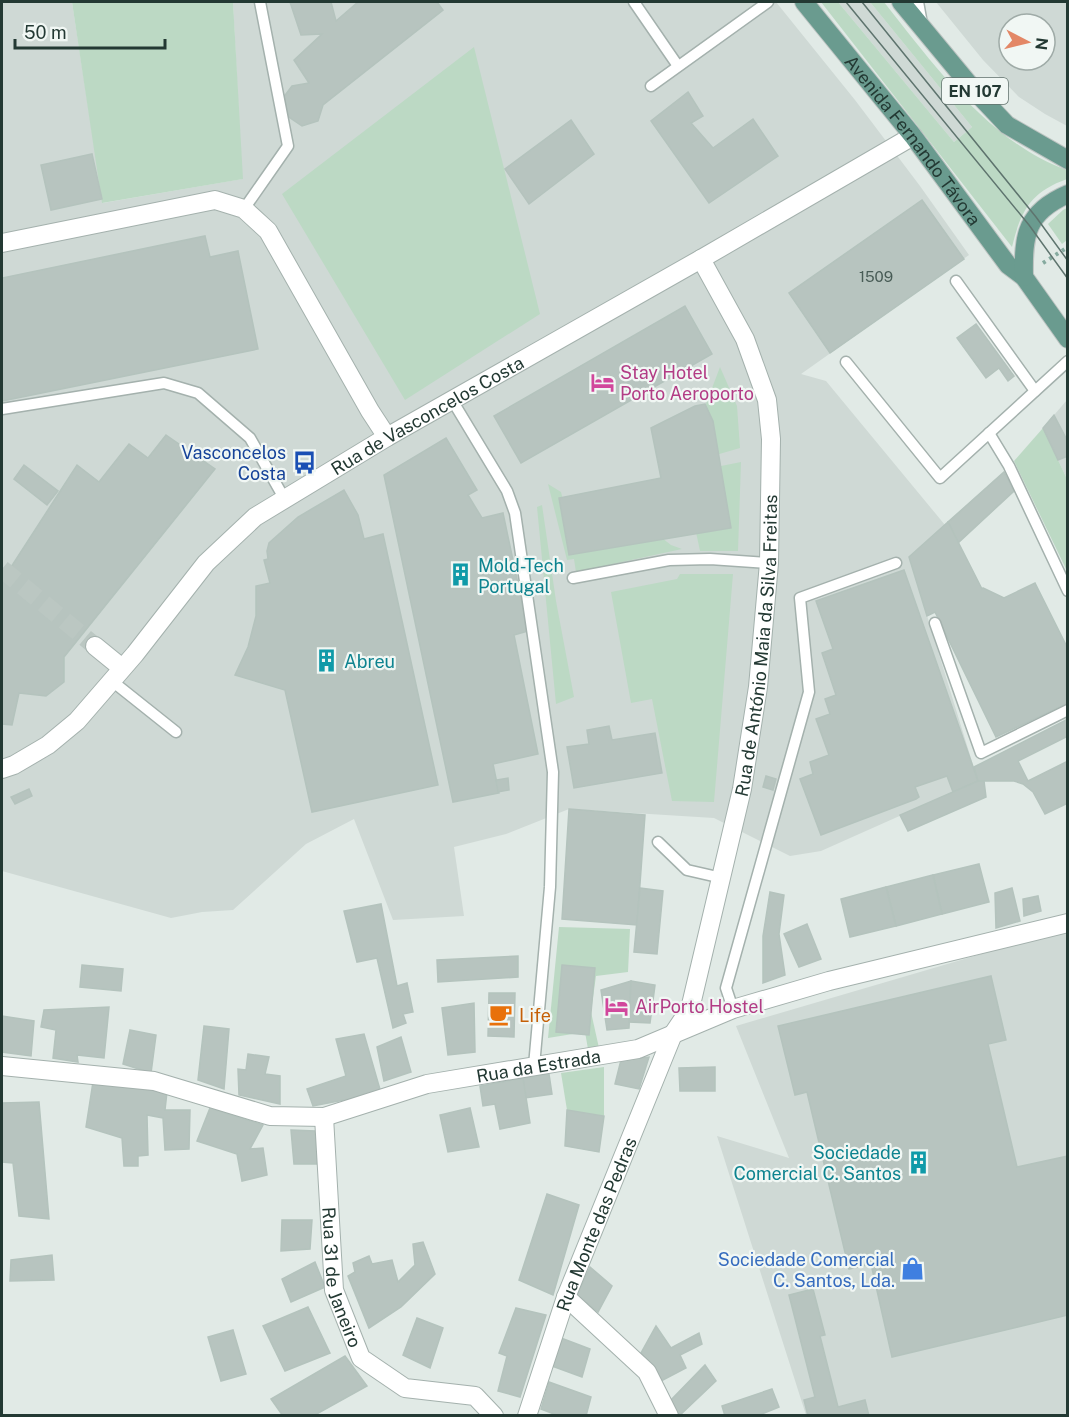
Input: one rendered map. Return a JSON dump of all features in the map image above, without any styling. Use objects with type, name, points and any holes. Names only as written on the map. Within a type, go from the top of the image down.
[{"type":"main road","name":"Avenida Fernando Távora","points":[[804,2],[913,136],[1008,265],[1024,277],[1068,339]]},
{"type":"main road","name":"EN 107","points":[[901,2],[973,89],[1007,124],[1068,160]]},
{"type":"main road","points":[[1024,277],[1023,249],[1029,225],[1049,202],[1068,194]]},
{"type":"street","name":"Rua de Vasconcelos Costa","points":[[2,769],[14,765],[48,745],[76,722],[206,563],[255,517],[387,437],[913,136]]},
{"type":"street","points":[[2,243],[215,200],[244,209],[268,231],[387,437]]},
{"type":"street","name":"Rua de António Maia da Silva Freitas","points":[[673,1034],[690,1009],[742,789],[758,687],[769,563],[771,439],[767,400],[745,339],[701,259]]},
{"type":"street","points":[[95,646],[117,674]]},
{"type":"street","name":"Rua da Estrada","points":[[2,1066],[154,1081],[270,1116],[324,1117],[427,1084],[638,1049],[733,1009],[829,981],[1068,923]]},
{"type":"street","name":"Rua Monte das Pedras","points":[[527,1416],[566,1297],[673,1034]]},
{"type":"street","name":"Rua 31 de Janeiro","points":[[324,1117],[334,1290],[361,1358],[405,1388],[475,1396],[494,1416]]},
{"type":"street","points":[[566,1297],[647,1372],[669,1416]]},
{"type":"lane","points":[[244,209],[288,146],[260,2]]},
{"type":"lane","points":[[634,2],[678,66]]},
{"type":"lane","points":[[651,86],[768,2]]},
{"type":"lane","points":[[918,2],[923,27]]},
{"type":"lane","points":[[956,281],[1035,391]]},
{"type":"lane","points":[[846,362],[940,478],[1068,361]]},
{"type":"lane","points":[[2,409],[164,383],[198,393],[250,438],[284,498]]},
{"type":"lane","points":[[452,400],[507,491],[515,513],[553,772],[550,887],[534,1066]]},
{"type":"lane","points":[[989,433],[1009,466],[1068,591]]},
{"type":"lane","points":[[573,578],[669,560],[711,559],[769,563]]},
{"type":"lane","points":[[733,1009],[726,988],[809,692],[800,598],[896,563]]},
{"type":"lane","points":[[935,623],[981,753],[1068,710]]},
{"type":"lane","points":[[117,674],[176,732]]},
{"type":"lane","points":[[658,842],[687,870],[722,878]]},
{"type":"path","points":[[1042,264],[1068,247]]},
{"type":"shaded area","points":[[2,2],[72,2],[103,203],[242,179],[233,2],[776,2],[855,100],[969,255],[801,374],[826,381],[945,525],[909,557],[978,781],[821,851],[790,856],[714,818],[569,809],[506,834],[454,847],[464,916],[393,920],[354,819],[306,844],[233,910],[202,912],[171,918],[2,871]]},
{"type":"shaded area","points":[[838,2],[870,2],[972,127],[954,142]]},
{"type":"shaded area","points":[[936,2],[1067,2],[1067,126],[1019,97],[983,60]]},
{"type":"shaded area","points":[[1067,400],[1067,479],[1043,428]]},
{"type":"shaded area","name":"Sociedade Comercial C. Santos, Lda.","points":[[1067,929],[1067,1415],[806,1415],[717,1136],[789,1158],[736,1026]]},
{"type":"green space","points":[[72,2],[233,2],[243,179],[102,203]]},
{"type":"green space","points":[[821,2],[838,2],[954,142],[972,127],[870,2],[884,2],[922,51],[988,121],[1039,158],[1067,170],[1067,179],[1044,190],[1029,204],[1019,223],[1012,247]]},
{"type":"green space","points":[[474,47],[540,314],[405,400],[282,194]]},
{"type":"green space","points":[[1067,208],[1067,240],[1062,244],[1048,224]]},
{"type":"green space","points":[[720,367],[737,406],[740,448],[709,457],[703,412]]},
{"type":"green space","points":[[1043,428],[1067,479],[1067,571],[1014,461]]},
{"type":"green space","points":[[741,462],[738,551],[700,551],[696,532],[711,468]]},
{"type":"green space","points":[[548,484],[561,492],[574,544],[662,538],[682,549],[576,572],[574,559],[567,560]]},
{"type":"green space","points":[[542,505],[556,601],[574,697],[556,704],[537,507]]},
{"type":"green space","points":[[680,574],[733,574],[714,802],[672,801],[652,699],[631,703],[611,592],[677,579]]},
{"type":"green space","points":[[559,927],[630,929],[628,972],[596,976],[591,1012],[599,1048],[588,1049],[585,1032],[548,1038]]},
{"type":"green space","points":[[604,1067],[604,1116],[567,1110],[561,1073]]},
{"type":"building","points":[[290,2],[331,2],[336,21],[358,2],[437,2],[443,10],[323,105],[318,121],[302,126],[286,115],[283,98],[292,86],[309,83],[294,60],[322,34],[301,35]]},
{"type":"building","points":[[688,92],[703,116],[691,123],[713,148],[753,119],[778,156],[709,203],[651,121]]},
{"type":"building","points":[[571,120],[594,154],[529,204],[505,169]]},
{"type":"building","points":[[92,154],[102,199],[51,210],[41,165]]},
{"type":"building","points":[[922,200],[964,259],[830,353],[789,293]]},
{"type":"building","points":[[205,236],[210,257],[238,251],[258,349],[2,401],[2,278]]},
{"type":"building","points":[[685,306],[712,354],[521,463],[494,416]]},
{"type":"building","points":[[976,324],[1014,376],[1008,381],[999,368],[986,378],[957,338]]},
{"type":"building","points":[[705,404],[713,421],[731,528],[569,555],[559,498],[661,478],[651,428],[695,406]]},
{"type":"building","points":[[1054,415],[1068,442],[1068,456],[1058,460],[1043,428]]},
{"type":"building","points":[[166,435],[215,469],[64,657],[64,682],[46,696],[19,693],[12,725],[2,724],[2,581],[77,465],[99,482],[129,444],[148,458]]},
{"type":"building","name":"Mold-Tech Portugal","points":[[446,438],[477,490],[468,495],[482,518],[503,513],[528,631],[514,635],[538,754],[493,764],[499,793],[453,802],[384,475]]},
{"type":"building","points":[[24,465],[58,491],[47,505],[14,479]]},
{"type":"building","points":[[1004,472],[1014,491],[958,543],[948,522]]},
{"type":"building","name":"Abreu","points":[[344,490],[358,515],[364,539],[383,534],[438,785],[312,812],[285,690],[235,675],[248,647],[256,616],[256,586],[270,583],[264,560],[268,559],[269,543],[298,517]]},
{"type":"building","points":[[948,522],[982,589],[1004,598],[1035,583],[1068,649],[1068,703],[996,737],[935,612],[927,616],[909,557]]},
{"type":"building","points":[[904,570],[978,781],[953,792],[947,776],[915,787],[919,797],[916,799],[821,835],[800,779],[813,774],[810,762],[829,755],[816,719],[830,714],[825,699],[836,695],[822,653],[833,649],[816,601]]},
{"type":"building","points":[[1068,719],[1068,736],[1018,761],[1028,781],[1068,761],[1068,803],[1045,814],[1033,792],[1023,784],[1014,781],[978,781],[974,767]]},
{"type":"building","points":[[609,726],[612,740],[655,733],[662,773],[574,788],[567,747],[589,744],[587,730]]},
{"type":"building","points":[[766,776],[776,779],[773,790],[763,787]]},
{"type":"building","points":[[508,778],[509,790],[498,792],[496,780]]},
{"type":"building","points":[[978,781],[984,781],[986,797],[908,831],[900,815]]},
{"type":"building","points":[[29,789],[32,796],[15,804],[11,797]]},
{"type":"building","points":[[569,809],[645,815],[637,925],[562,919]]},
{"type":"building","points":[[979,864],[989,902],[942,914],[933,875]]},
{"type":"building","points":[[933,875],[942,914],[896,926],[886,887]]},
{"type":"building","points":[[886,887],[896,926],[850,937],[841,899]]},
{"type":"building","points":[[640,888],[663,891],[657,954],[634,952]]},
{"type":"building","points":[[1012,888],[1020,921],[996,928],[995,893]]},
{"type":"building","points":[[770,892],[784,895],[779,934],[785,975],[763,983],[763,936]]},
{"type":"building","points":[[1038,896],[1041,911],[1024,916],[1023,899]]},
{"type":"building","points":[[381,904],[397,986],[407,983],[413,1012],[403,1014],[406,1023],[393,1028],[377,958],[357,962],[344,911]]},
{"type":"building","points":[[807,924],[821,959],[799,967],[784,934]]},
{"type":"building","points":[[518,956],[518,977],[438,982],[437,960]]},
{"type":"building","points":[[82,965],[123,969],[121,991],[80,987]]},
{"type":"building","points":[[562,965],[595,968],[589,1035],[556,1032]]},
{"type":"building","name":"Sociedade Comercial C. Santos","points":[[991,976],[1006,1040],[988,1044],[1017,1167],[1068,1156],[1068,1315],[892,1357],[871,1264],[849,1269],[807,1092],[795,1095],[778,1026]]},
{"type":"building","name":"AirPorto Hostel","points":[[631,981],[629,1028],[607,1030],[601,990]]},
{"type":"building","points":[[631,981],[655,985],[650,1023],[629,1022]]},
{"type":"building","name":"Life","points":[[489,993],[515,993],[514,1037],[488,1036]]},
{"type":"building","points":[[474,1003],[475,1052],[448,1055],[442,1008]]},
{"type":"building","points":[[109,1007],[104,1058],[77,1055],[78,1062],[53,1058],[56,1030],[41,1027],[44,1010]]},
{"type":"building","points":[[2,1016],[34,1021],[31,1056],[2,1052]]},
{"type":"building","points":[[204,1026],[229,1029],[224,1089],[198,1080]]},
{"type":"building","points":[[130,1030],[156,1035],[151,1073],[123,1064]]},
{"type":"building","points":[[364,1034],[381,1093],[313,1106],[307,1089],[346,1076],[336,1039]]},
{"type":"building","points":[[401,1037],[411,1072],[384,1081],[377,1047]]},
{"type":"building","points":[[248,1054],[269,1057],[265,1074],[280,1076],[280,1104],[239,1095],[238,1069],[246,1070]]},
{"type":"building","points":[[649,1057],[639,1089],[615,1084],[621,1060]]},
{"type":"building","points":[[715,1067],[715,1091],[680,1091],[679,1068]]},
{"type":"building","points":[[549,1074],[552,1094],[525,1098],[523,1078]]},
{"type":"building","points":[[523,1078],[530,1123],[500,1129],[495,1104],[483,1106],[480,1086]]},
{"type":"building","points":[[93,1082],[167,1092],[165,1110],[190,1110],[189,1149],[165,1150],[163,1118],[147,1115],[148,1155],[138,1156],[138,1166],[124,1166],[122,1138],[86,1127]]},
{"type":"building","points":[[39,1102],[49,1219],[19,1216],[13,1163],[2,1162],[2,1103]]},
{"type":"building","points":[[210,1108],[263,1125],[250,1149],[263,1148],[267,1175],[242,1181],[237,1154],[197,1141]]},
{"type":"building","points":[[470,1108],[479,1147],[448,1152],[440,1115]]},
{"type":"building","points":[[567,1110],[604,1116],[599,1152],[565,1146]]},
{"type":"building","points":[[291,1130],[315,1131],[318,1164],[294,1164]]},
{"type":"building","points":[[547,1194],[579,1205],[553,1295],[519,1280]]},
{"type":"building","points":[[282,1220],[312,1220],[310,1249],[281,1251]]},
{"type":"building","points":[[423,1242],[435,1274],[401,1307],[369,1328],[348,1276],[355,1272],[353,1263],[369,1256],[372,1264],[392,1260],[398,1282],[415,1265],[413,1244]]},
{"type":"building","points":[[52,1255],[54,1280],[10,1281],[11,1260]]},
{"type":"building","points":[[315,1262],[325,1287],[291,1302],[282,1279]]},
{"type":"building","points":[[590,1267],[612,1286],[598,1312],[577,1295]]},
{"type":"building","points":[[813,1289],[825,1335],[820,1336],[838,1407],[865,1400],[869,1416],[808,1416],[804,1400],[815,1397],[789,1295]]},
{"type":"building","points":[[308,1307],[330,1353],[285,1371],[263,1326]]},
{"type":"building","points":[[516,1308],[546,1315],[520,1397],[498,1391],[507,1356],[499,1353]]},
{"type":"building","points":[[417,1318],[443,1328],[430,1368],[403,1355]]},
{"type":"building","points":[[656,1326],[671,1348],[699,1333],[702,1344],[680,1355],[686,1368],[661,1381],[641,1353]]},
{"type":"building","points":[[233,1330],[246,1374],[221,1381],[208,1337]]},
{"type":"building","points":[[561,1338],[590,1349],[582,1377],[552,1366]]},
{"type":"building","points":[[345,1356],[367,1386],[313,1416],[283,1416],[271,1399]]},
{"type":"building","points":[[705,1365],[716,1381],[677,1416],[671,1400]]},
{"type":"building","points":[[549,1382],[591,1397],[586,1416],[559,1416],[541,1409]]},
{"type":"building","points":[[772,1389],[779,1407],[757,1416],[725,1416],[722,1406]]},
{"type":"tunnel","points":[[2,569],[95,646]]},
{"type":"tram line","points":[[846,2],[1029,225],[1068,279]]},
{"type":"tram line","points":[[862,2],[1036,217],[1068,261]]},
{"type":"place","name":"Stay Hotel Porto Aeroporto","points":[[602,382]]},
{"type":"place","name":"Vasconcelos Costa","points":[[304,462]]},
{"type":"place","name":"Mold-Tech Portugal","points":[[460,575]]},
{"type":"place","name":"Abreu","points":[[326,661]]},
{"type":"place","name":"AirPorto Hostel","points":[[617,1006]]},
{"type":"place","name":"Life","points":[[501,1015]]},
{"type":"place","name":"Sociedade Comercial C. Santos","points":[[919,1162]]},
{"type":"place","name":"Sociedade Comercial C. Santos, Lda.","points":[[913,1269]]}]
